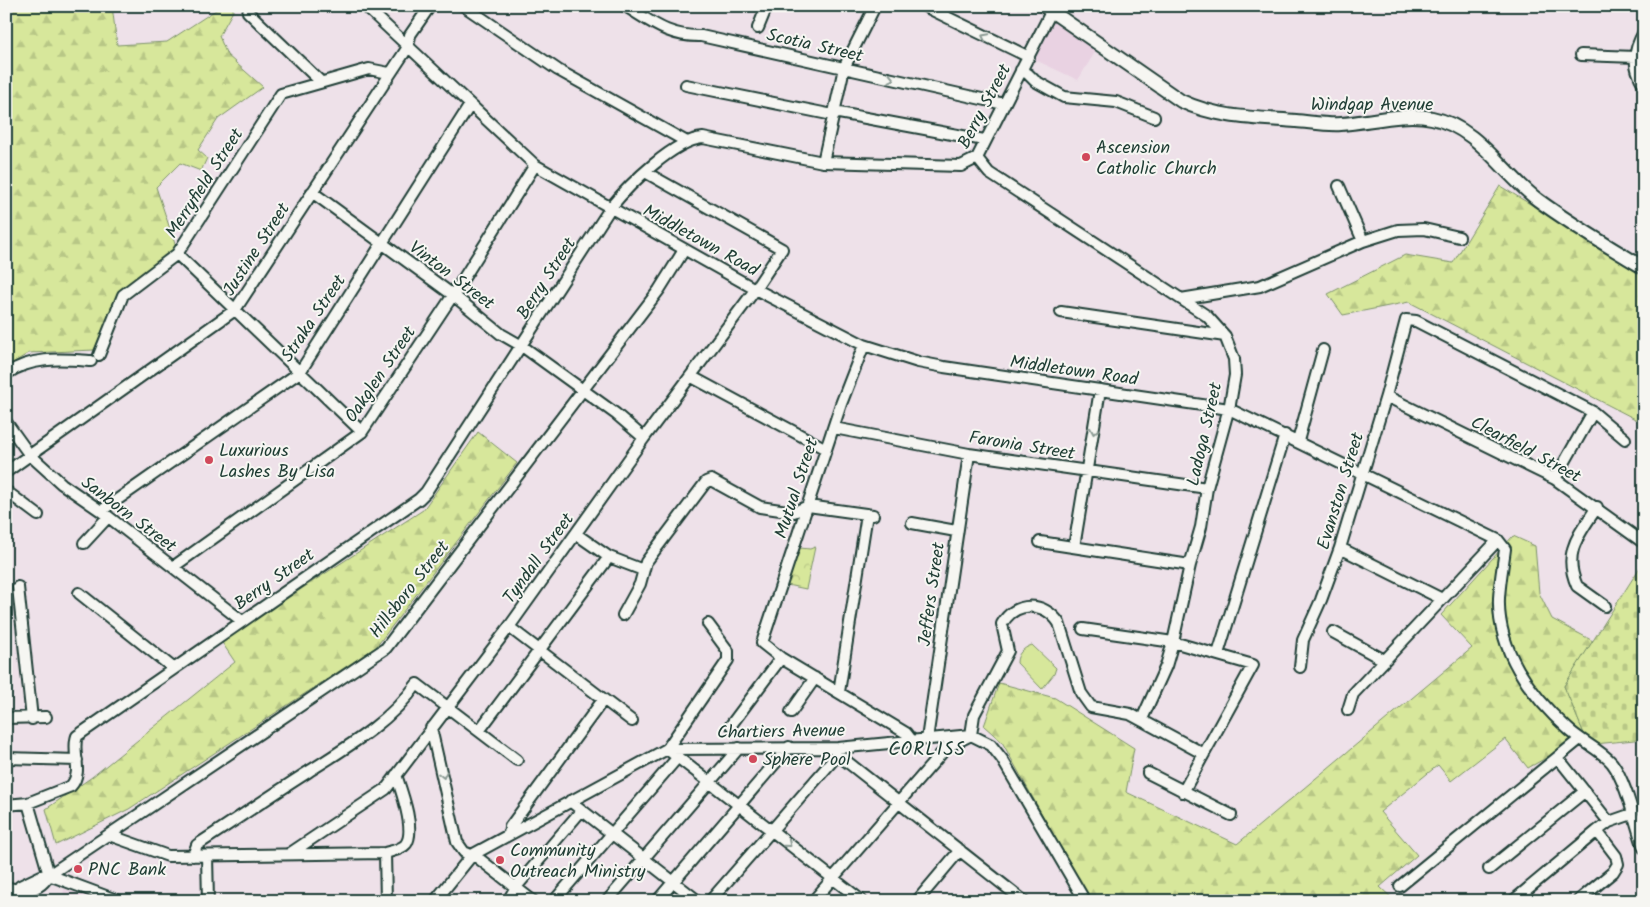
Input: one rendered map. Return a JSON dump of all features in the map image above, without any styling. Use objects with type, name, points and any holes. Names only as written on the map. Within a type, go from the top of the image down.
[{"type":"main road","name":"Windgap Avenue","points":[[1050,8],[1181,100],[1205,111],[1222,115],[1338,125],[1408,117],[1431,118],[1450,124],[1480,145],[1537,199],[1644,268]]},
{"type":"street","name":"Middletown Road","points":[[365,6],[534,165],[755,289],[864,344],[918,362],[944,367],[1229,409],[1285,434],[1498,540]]},
{"type":"street","name":"Justine Street","points":[[6,472],[236,310],[389,73],[408,47],[410,34],[430,6]]},
{"type":"street","points":[[464,6],[558,70],[687,142]]},
{"type":"street","name":"Scotia Street","points":[[625,6],[682,37],[701,36],[1004,104]]},
{"type":"street","points":[[758,28],[767,6]]},
{"type":"street","points":[[823,162],[844,68],[875,6]]},
{"type":"street","points":[[924,6],[1029,57]]},
{"type":"street","name":"Berry Street","points":[[77,760],[75,742],[77,736],[84,730],[419,499],[426,492],[611,207],[629,184],[644,172],[687,142],[696,138],[711,139],[823,162],[961,166],[976,158],[1029,57],[1050,8]]},
{"type":"street","points":[[248,12],[321,82],[369,69],[389,73]]},
{"type":"street","points":[[1644,32],[1635,47],[1636,72],[1644,85]]},
{"type":"street","points":[[1581,55],[1636,58]]},
{"type":"street","points":[[1021,70],[1028,74],[1035,82],[1064,97],[1116,102],[1154,117]]},
{"type":"street","name":"Merryfield Street","points":[[6,374],[31,362],[95,358],[123,296],[177,254],[281,94],[321,82]]},
{"type":"street","points":[[686,85],[833,115],[840,113],[984,140]]},
{"type":"street","name":"Straka Street","points":[[84,543],[104,514],[300,372],[470,105]]},
{"type":"street","name":"Ladoga Street","points":[[976,158],[989,173],[1216,324],[1225,336],[1234,359],[1234,375],[1229,409],[1207,488],[1201,527],[1190,565],[1173,642],[1166,666],[1142,719]]},
{"type":"street","name":"Oakglen Street","points":[[174,567],[362,432],[453,295],[534,165]]},
{"type":"street","name":"Tyndall Street","points":[[289,854],[386,789],[509,627],[644,438],[692,377],[782,249],[644,172]]},
{"type":"street","points":[[1339,186],[1363,241]]},
{"type":"street","name":"Vinton Street","points":[[312,192],[453,295],[500,334],[522,346],[644,438]]},
{"type":"street","points":[[1181,300],[1260,286],[1363,241],[1398,230],[1424,229],[1459,237]]},
{"type":"street","name":"Hillsboro Street","points":[[6,887],[16,896],[26,882],[49,875],[386,648],[659,290],[684,250]]},
{"type":"street","points":[[177,254],[362,432]]},
{"type":"street","points":[[1061,312],[1225,336]]},
{"type":"street","name":"Evanston Street","points":[[1300,668],[1302,640],[1321,600],[1340,548],[1386,396],[1406,320],[1416,321],[1593,412]]},
{"type":"street","name":"Mutual Street","points":[[781,658],[762,643],[826,449],[864,344]]},
{"type":"street","points":[[1298,441],[1323,350]]},
{"type":"street","points":[[692,377],[826,449]]},
{"type":"street","points":[[1074,547],[1100,390]]},
{"type":"street","name":"Clearfield Street","points":[[1386,396],[1555,479],[1597,507],[1644,543]]},
{"type":"street","points":[[1555,479],[1593,412],[1625,439]]},
{"type":"street","name":"Sanborn Street","points":[[6,422],[29,454],[62,484],[174,567],[242,621]]},
{"type":"street","name":"Faronia Street","points":[[834,428],[969,454],[1207,488]]},
{"type":"street","points":[[1218,654],[1285,434]]},
{"type":"street","name":"Jeffers Street","points":[[927,739],[956,531],[969,454]]},
{"type":"street","points":[[623,615],[639,587],[646,562],[670,527],[706,482],[711,480],[760,507],[794,512],[808,506],[870,515],[840,692]]},
{"type":"street","points":[[8,493],[38,515]]},
{"type":"street","points":[[1597,507],[1572,546],[1570,562],[1577,586],[1605,606]]},
{"type":"street","points":[[912,523],[956,531]]},
{"type":"street","points":[[576,534],[609,558],[643,570]]},
{"type":"street","points":[[1348,710],[1353,694],[1498,540],[1505,549],[1499,598],[1502,628],[1515,666],[1553,715],[1612,764],[1644,848]]},
{"type":"street","points":[[1040,542],[1190,565]]},
{"type":"street","points":[[1340,548],[1442,599]]},
{"type":"street","points":[[479,732],[542,651],[609,558]]},
{"type":"street","points":[[18,587],[32,719]]},
{"type":"street","points":[[79,593],[173,668]]},
{"type":"street","points":[[971,735],[974,715],[984,692],[1008,651],[1002,624],[1008,614],[1034,606],[1053,614],[1059,623],[1086,702],[1099,710],[1130,714],[1142,719],[1204,754]]},
{"type":"street","points":[[708,624],[728,651],[728,660],[667,749],[862,901]]},
{"type":"street","points":[[509,627],[632,721]]},
{"type":"street","points":[[1083,629],[1173,642],[1253,665],[1183,792]]},
{"type":"street","points":[[1333,632],[1384,660]]},
{"type":"street","points":[[732,725],[781,658],[906,733],[913,742]]},
{"type":"street","points":[[791,712],[815,678]]},
{"type":"street","points":[[193,856],[197,846],[347,748],[402,703],[417,684],[517,760]]},
{"type":"street","points":[[509,834],[510,827],[603,700]]},
{"type":"street","points":[[6,718],[32,719],[46,717]]},
{"type":"street","points":[[431,728],[457,842],[464,852],[472,855],[533,901]]},
{"type":"street","points":[[813,901],[947,747],[971,735]]},
{"type":"street","points":[[971,735],[991,745],[1002,759],[1085,901]]},
{"type":"street","name":"Chartiers Avenue","points":[[435,901],[472,855],[667,749],[838,748],[971,735]]},
{"type":"street","points":[[1400,886],[1580,739]]},
{"type":"street","points":[[657,901],[789,747]]},
{"type":"street","points":[[607,901],[739,748]]},
{"type":"street","points":[[838,748],[841,757],[1024,901]]},
{"type":"street","points":[[710,901],[834,759],[838,748]]},
{"type":"street","points":[[554,901],[678,757]]},
{"type":"street","points":[[6,758],[77,760],[78,774],[71,786],[28,803],[6,805]]},
{"type":"street","points":[[1558,758],[1609,822]]},
{"type":"street","points":[[1148,773],[1231,815]]},
{"type":"street","points":[[109,835],[168,856],[385,854],[405,846],[409,840],[409,824],[396,775]]},
{"type":"street","points":[[1489,869],[1584,792]]},
{"type":"street","points":[[570,801],[698,901]]},
{"type":"street","points":[[28,803],[49,875],[119,901]]},
{"type":"street","points":[[508,901],[516,887],[582,810]]},
{"type":"street","points":[[1513,901],[1609,822],[1632,814]]},
{"type":"street","points":[[1578,901],[1613,872],[1618,864],[1616,856],[1597,831]]},
{"type":"street","points":[[917,901],[960,850]]},
{"type":"street","points":[[385,854],[386,901]]},
{"type":"street","points":[[207,856],[208,901]]},
{"type":"shaded area","points":[[1053,11],[1100,44],[1078,80],[1029,57]]},
{"type":"shaded area","points":[[64,889],[98,901],[51,901],[63,897]]},
{"type":"green space","points":[[6,6],[112,6],[117,45],[167,42],[222,6],[233,6],[233,11],[219,36],[227,55],[263,87],[218,119],[198,150],[207,158],[201,171],[180,163],[156,187],[176,247],[120,292],[94,350],[29,353],[6,367],[6,300],[9,298],[6,298]]},
{"type":"green space","points":[[1500,186],[1644,272],[1644,428],[1641,422],[1409,302],[1343,315],[1328,294],[1405,255],[1453,263]]},
{"type":"green space","points":[[478,432],[517,463],[376,647],[129,809],[56,845],[46,809],[92,777],[235,662],[221,641],[423,510]]},
{"type":"green space","points":[[1513,536],[1535,546],[1539,593],[1552,619],[1593,641],[1564,686],[1585,736],[1528,768],[1505,739],[1451,781],[1438,765],[1380,812],[1417,855],[1380,887],[1395,901],[1090,901],[1002,742],[984,726],[999,683],[1055,698],[1134,748],[1126,792],[1237,844],[1472,648],[1441,615]]},
{"type":"green space","points":[[815,547],[806,589],[787,585],[800,548],[810,549]]},
{"type":"green space","points":[[1644,561],[1644,739],[1595,744],[1585,736],[1564,686]]},
{"type":"green space","points":[[1032,645],[1056,668],[1054,674],[1042,689],[1017,663],[1021,652]]},
{"type":"place","name":"Ascension Catholic Church","points":[[1086,157]]},
{"type":"place","name":"Luxurious Lashes By Lisa","points":[[209,460]]},
{"type":"place","name":"Sphere Pool","points":[[753,759]]},
{"type":"place","name":"Community Outreach Ministry","points":[[500,860]]},
{"type":"place","name":"PNC Bank","points":[[78,869]]},
{"type":"district","name":"CORLISS","points":[[927,748]]}]
